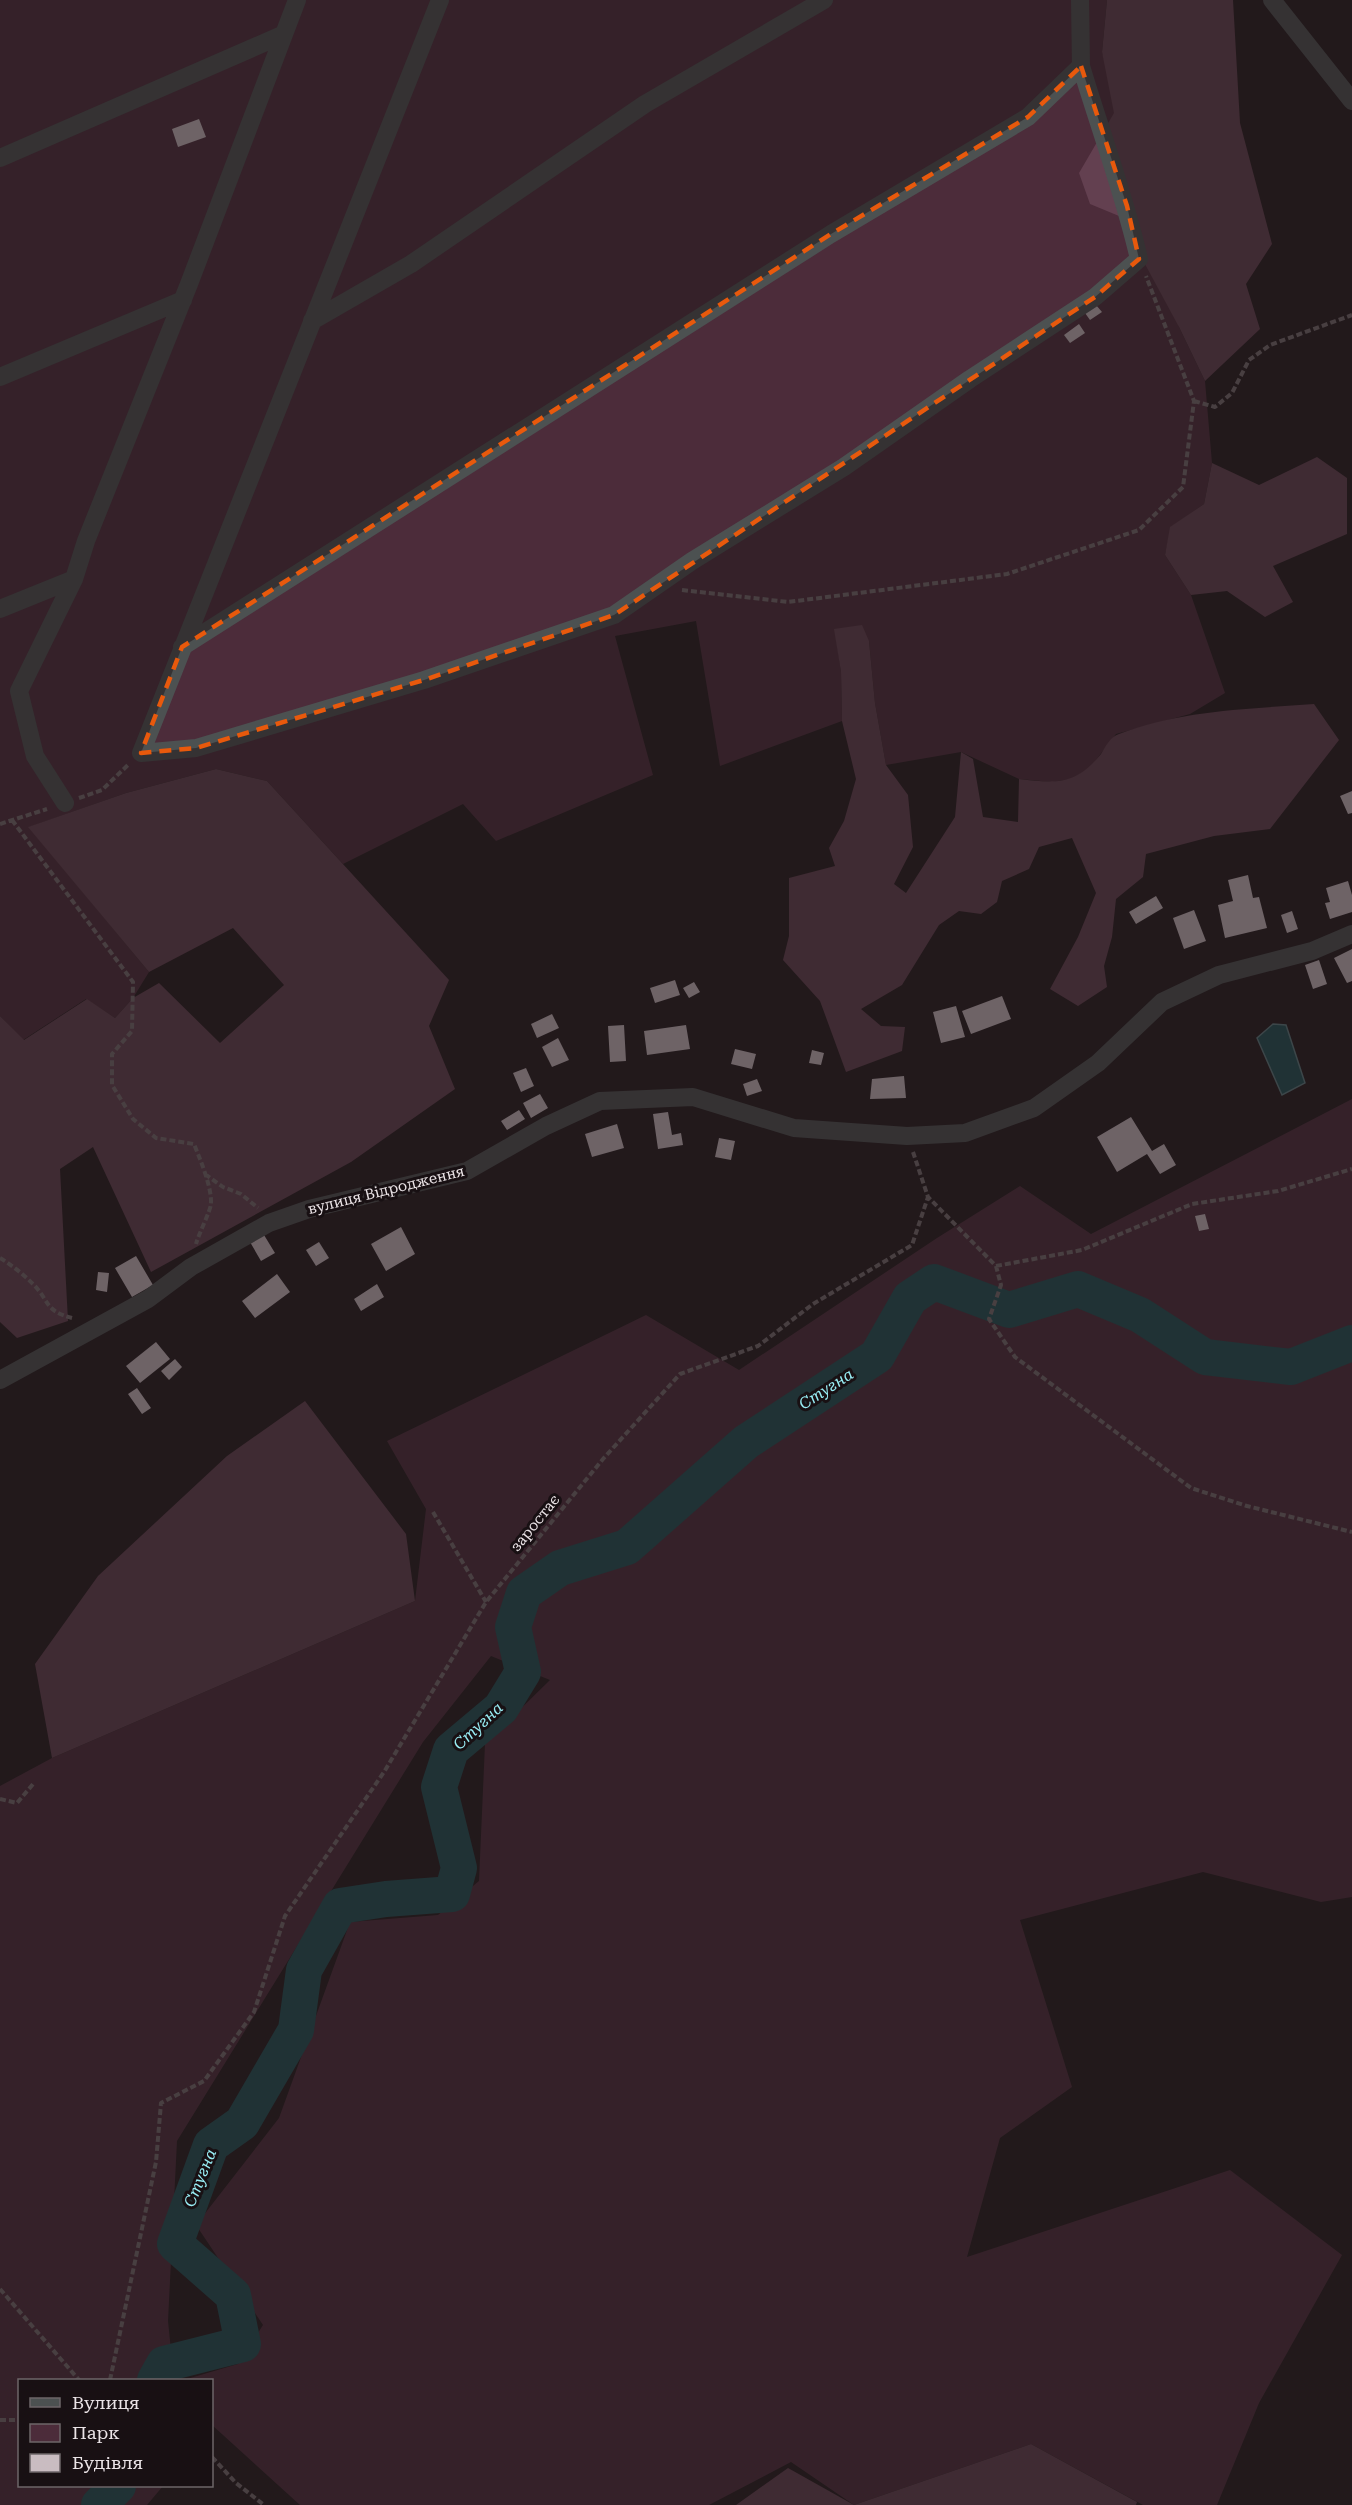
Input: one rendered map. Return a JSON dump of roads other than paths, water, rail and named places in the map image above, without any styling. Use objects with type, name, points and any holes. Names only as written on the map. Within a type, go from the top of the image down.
[{"type":"street","points":[[65,803],[35,756],[19,691],[74,579],[86,541],[183,300],[297,0]]},
{"type":"street","points":[[440,0],[141,753],[196,748],[424,680],[614,615],[692,561],[844,467],[970,379],[1095,297],[1139,259],[1127,206],[1105,148],[1081,66],[1080,0]]},
{"type":"street","points":[[312,321],[411,264],[645,104],[824,0]]},
{"type":"street","points":[[1272,0],[1352,101]]},
{"type":"street","points":[[0,158],[282,35]]},
{"type":"street","points":[[182,647],[802,252],[1028,117],[1081,66]]},
{"type":"street","points":[[0,377],[183,300]]},
{"type":"street","points":[[0,609],[74,579]]},
{"type":"street","name":"вулиця Відродження","points":[[0,1380],[148,1299],[190,1268],[269,1223],[309,1209],[467,1171],[546,1126],[600,1101],[693,1097],[794,1128],[907,1136],[965,1133],[1034,1108],[1098,1063],[1162,1002],[1220,975],[1245,971],[1311,951],[1352,934]]},
{"type":"water","points":[[1273,1024],[1286,1025],[1305,1083],[1282,1095],[1257,1038]]},
{"type":"waterway","name":"Стугна","points":[[156,2379],[164,2364],[243,2344],[233,2295],[175,2244],[211,2145],[242,2123],[296,2030],[304,1970],[340,1906],[386,1899],[452,1894],[459,1868],[439,1787],[451,1750],[501,1708],[523,1672],[513,1627],[524,1593],[560,1568],[627,1547],[746,1442],[877,1356],[910,1298],[934,1282],[1009,1310],[1078,1289],[1140,1315],[1205,1357],[1291,1367],[1352,1343]]},
{"type":"waterway","name":"Стугна","points":[[99,2505],[117,2487]]}]
